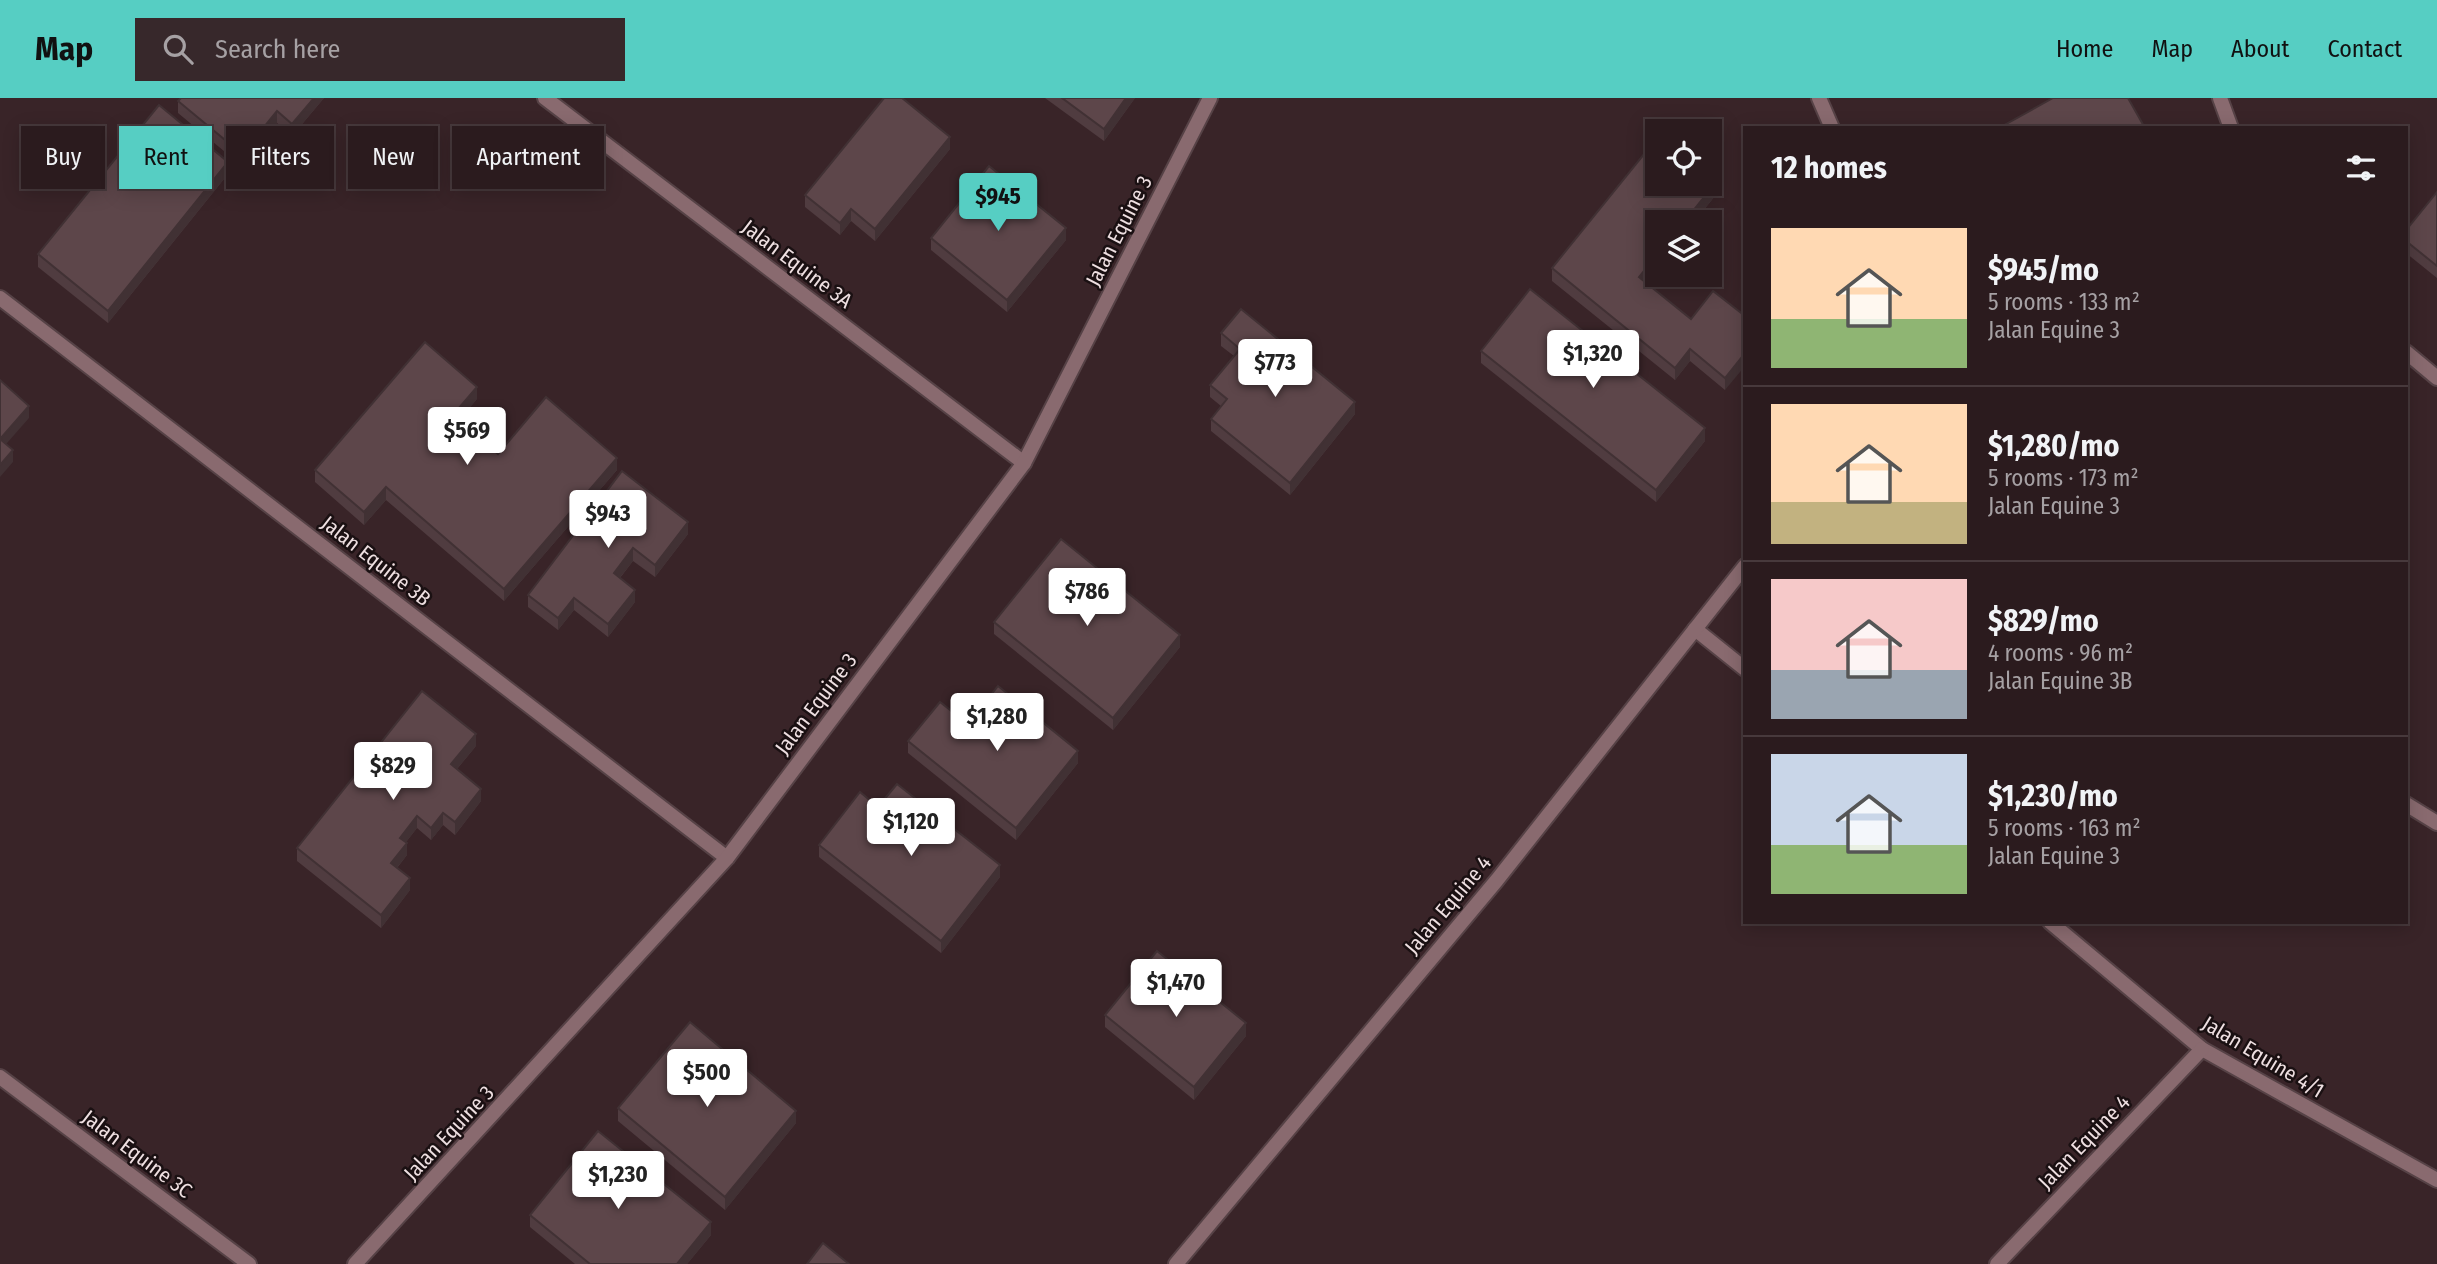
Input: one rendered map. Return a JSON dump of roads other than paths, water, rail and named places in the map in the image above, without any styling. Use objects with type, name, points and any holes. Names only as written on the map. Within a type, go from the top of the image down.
[{"type":"street","name":"Jalan Equine 3A","points":[[545,98],[1024,463]]},
{"type":"street","name":"Jalan Equine 3","points":[[355,1264],[727,858],[1024,463],[1210,98]]},
{"type":"street","points":[[1819,98],[1831,126]]},
{"type":"street","points":[[2220,98],[2230,126]]},
{"type":"street","name":"Jalan Equine 3B","points":[[0,298],[727,858]]},
{"type":"street","points":[[2408,354],[2437,378]]},
{"type":"street","name":"Jalan Equine 4","points":[[1176,1264],[1497,880],[1743,569]]},
{"type":"street","points":[[1695,629],[1743,667]]},
{"type":"street","points":[[2408,805],[2437,823]]},
{"type":"street","name":"Jalan Equine 4/1","points":[[2052,924],[2202,1049],[2437,1180]]},
{"type":"street","name":"Jalan Equine 4","points":[[1997,1264],[2202,1049]]},
{"type":"street","name":"Jalan Equine 3C","points":[[0,1077],[249,1264]]}]
